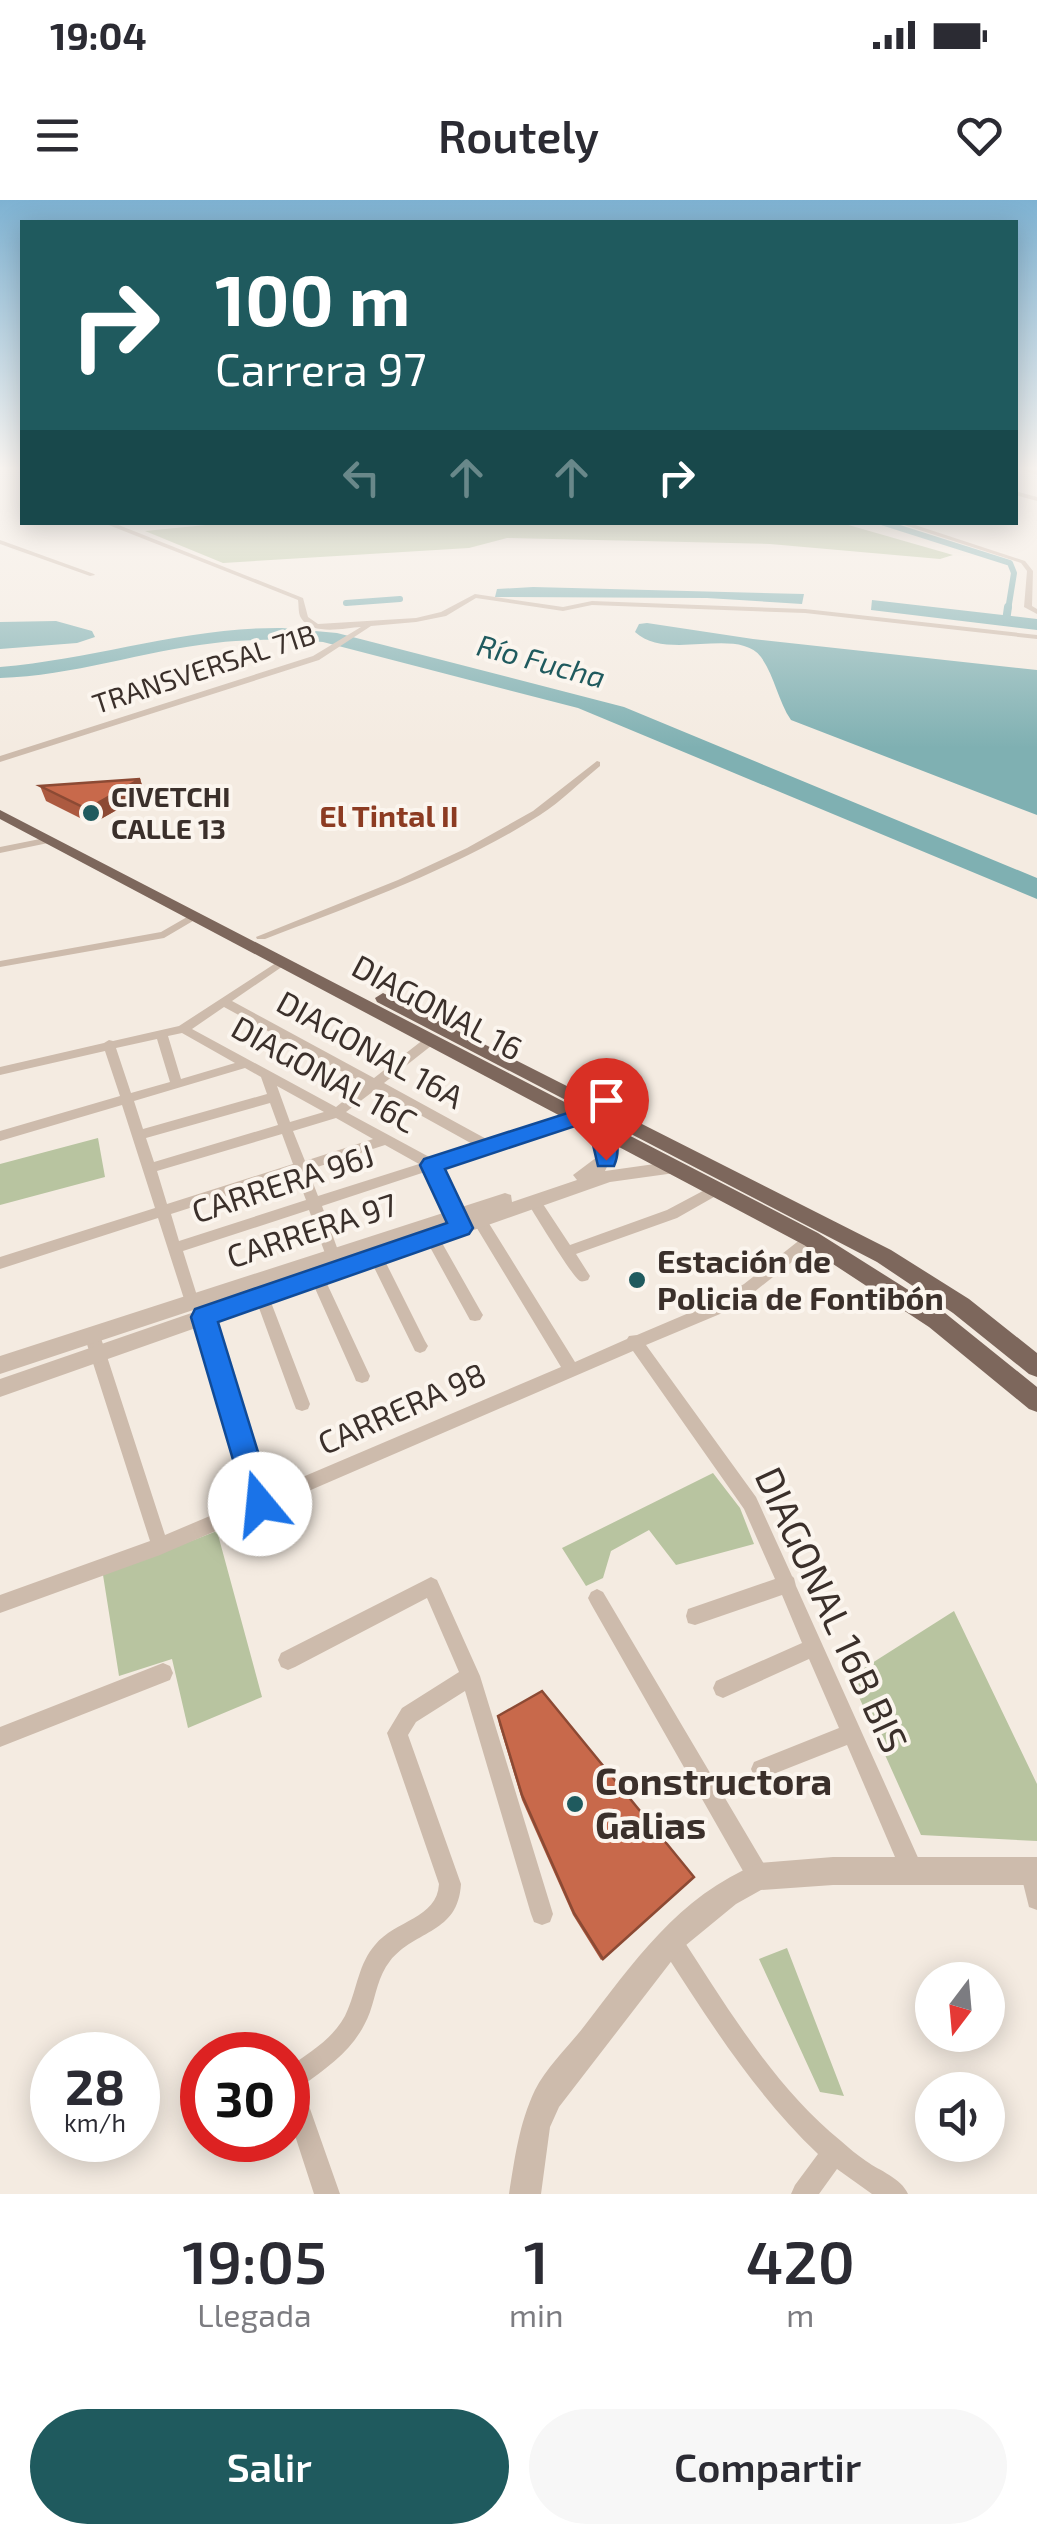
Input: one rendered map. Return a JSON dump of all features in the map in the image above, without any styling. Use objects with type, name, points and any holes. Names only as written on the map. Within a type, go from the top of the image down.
[{"type":"main road","name":"DIAGONAL 16","points":[[0,802],[851,1238],[961,1306],[1037,1367]]},
{"type":"main road","name":"DIAGONAL 16","points":[[0,814],[811,1239],[936,1320],[1037,1401]]},
{"type":"street","points":[[56,562],[92,575]]},
{"type":"street","points":[[206,562],[301,599],[301,609],[309,623],[330,627],[438,616],[473,596],[563,608],[650,604],[805,611],[1037,637]]},
{"type":"street","points":[[1022,562],[1030,572],[1028,607],[1037,612]]},
{"type":"street","name":"TRANSVERSAL 71B","points":[[0,760],[329,652],[367,626]]},
{"type":"street","points":[[261,936],[417,876],[477,847],[538,812],[596,764]]},
{"type":"street","points":[[0,850],[50,840]]},
{"type":"street","points":[[0,964],[164,936],[194,916]]},
{"type":"street","points":[[0,1071],[183,1029],[282,962]]},
{"type":"street","name":"DIAGONAL 16A","points":[[225,1002],[488,1146]]},
{"type":"street","name":"DIAGONAL 16C","points":[[183,1029],[432,1165],[466,1221],[570,1368]]},
{"type":"street","points":[[161,1034],[176,1085]]},
{"type":"street","points":[[149,1168],[337,1113],[432,1039]]},
{"type":"street","points":[[109,1044],[260,1504]]},
{"type":"street","points":[[0,1136],[246,1064]]},
{"type":"street","points":[[266,1074],[333,1256]]},
{"type":"street","points":[[138,1135],[274,1097]]},
{"type":"street","name":"CARRERA 96J","points":[[175,1248],[580,1117]]},
{"type":"street","name":"CARRERA 97","points":[[198,1309],[262,1297],[432,1238],[599,1169],[608,1152],[598,1127]]},
{"type":"street","points":[[0,1263],[385,1140]]},
{"type":"street","name":"CARRERA 97","points":[[0,1388],[95,1344],[333,1256],[534,1202],[622,1173],[676,1167]]},
{"type":"street","points":[[566,1252],[672,1214],[716,1188]]},
{"type":"street","points":[[534,1202],[583,1276]]},
{"type":"street","points":[[432,1238],[475,1315]]},
{"type":"street","name":"CARRERA 98","points":[[0,1604],[160,1546],[714,1309],[749,1288],[811,1239]]},
{"type":"street","points":[[376,1257],[420,1346]]},
{"type":"street","points":[[318,1277],[362,1376]]},
{"type":"street","points":[[262,1297],[302,1404]]},
{"type":"street","name":"DIAGONAL 16B BIS","points":[[634,1341],[750,1502],[912,1871]]},
{"type":"street","points":[[95,1344],[160,1546]]},
{"type":"street","name":"CARRERA 97","points":[[0,1365],[95,1344]]},
{"type":"street","points":[[695,1616],[788,1584]]},
{"type":"street","points":[[288,1660],[430,1586],[470,1676],[542,1914]]},
{"type":"street","points":[[597,1598],[759,1878]]},
{"type":"street","points":[[723,1688],[815,1647]]},
{"type":"street","points":[[0,1738],[163,1674]]},
{"type":"street","points":[[310,2064],[348,2034],[382,1953],[398,1937],[446,1910],[452,1897],[397,1733],[409,1715],[470,1676]]},
{"type":"street","points":[[761,1769],[852,1732]]},
{"type":"street","points":[[525,2194],[535,2127],[548,2096],[670,1940],[726,1894],[759,1878],[833,1871],[1034,1870],[1037,1900]]},
{"type":"street","points":[[670,1940],[755,2066],[802,2122],[862,2176],[895,2194]]},
{"type":"street","points":[[310,2145],[327,2194]]},
{"type":"street","points":[[804,2194],[835,2152]]},
{"type":"green space","points":[[98,1138],[105,1177],[0,1205],[0,1164]]},
{"type":"green space","points":[[713,1473],[740,1508],[754,1544],[676,1565],[649,1530],[611,1551],[603,1578],[586,1586],[562,1548]]},
{"type":"green space","points":[[217,1531],[262,1697],[188,1728],[172,1659],[119,1676],[103,1575]]},
{"type":"green space","points":[[954,1611],[1037,1784],[1037,1841],[921,1835],[850,1677]]},
{"type":"green space","points":[[787,1948],[844,2096],[820,2092],[759,1959]]},
{"type":"water","points":[[497,589],[804,594],[802,604],[707,598],[495,597]]},
{"type":"water","points":[[872,600],[1037,619],[1037,630],[871,610]]},
{"type":"water","points":[[56,621],[92,631],[95,637],[77,643],[0,649],[0,622]]},
{"type":"water","points":[[639,624],[753,639],[1037,670],[1037,815],[791,720],[766,665],[750,648],[719,643],[665,644],[635,632]]},
{"type":"water","points":[[282,628],[337,633],[624,707],[1037,878],[1037,899],[578,708],[323,642],[215,643],[54,673],[0,678],[0,667],[211,633]]},
{"type":"building","points":[[140,779],[87,809],[40,786]]},
{"type":"building","name":"Constructora Galias","points":[[542,1691],[694,1877],[603,1959],[574,1913],[522,1795],[498,1716]]},
{"type":"waterway","points":[[1007,562],[1014,573],[1008,610]]},
{"type":"waterway","points":[[346,603],[400,599]]},
{"type":"waterway","points":[[1006,621],[1008,607]]},
{"type":"place","name":"CIVETCHI CALLE 13","points":[[91,813]]},
{"type":"place","name":"Estación de Policia de Fontibón","points":[[637,1280]]},
{"type":"place","name":"Constructora Galias","points":[[575,1804]]},
{"type":"district","name":"El Tintal II","points":[[389,817]]},
{"type":"route","points":[[260,1504],[204,1317],[461,1228],[432,1165],[580,1117],[598,1127],[607,1146],[606,1160]]},
{"type":"water label","name":"Río Fucha","points":[[541,662]]}]
